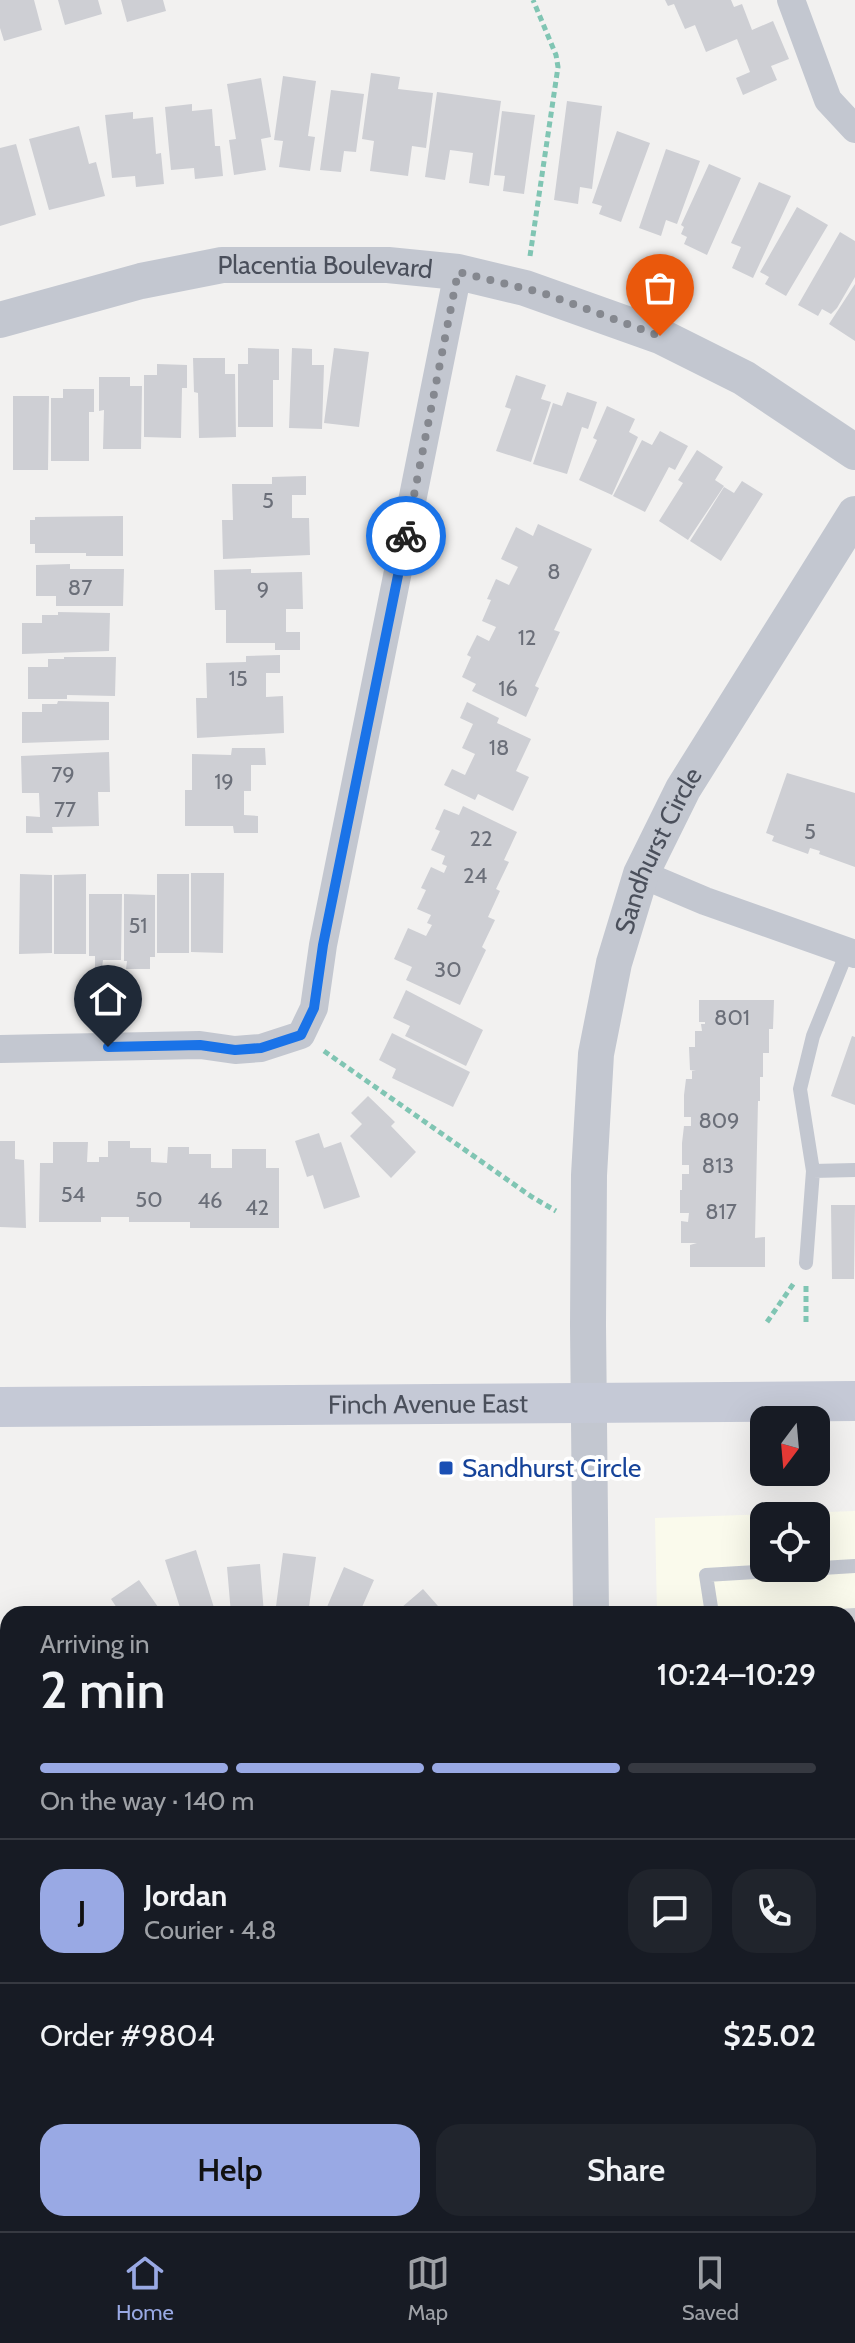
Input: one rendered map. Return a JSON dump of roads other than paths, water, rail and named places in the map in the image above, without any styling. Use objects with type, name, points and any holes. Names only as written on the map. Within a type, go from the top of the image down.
[{"type":"main road","name":"Finch Avenue East","points":[[0,1407],[855,1401]]},
{"type":"street","points":[[791,0],[828,100],[855,129]]},
{"type":"street","name":"Placentia Boulevard","points":[[0,320],[141,281],[222,265],[334,264],[458,272],[525,288],[660,336],[744,378],[855,452]]},
{"type":"street","points":[[0,1049],[200,1045],[235,1050],[261,1048],[301,1035],[314,1008],[323,945],[458,272]]},
{"type":"street","name":"Sandhurst Circle","points":[[591,1606],[588,1230],[596,1054],[614,963],[641,874],[683,789],[855,514]]},
{"type":"street","points":[[641,874],[705,901],[851,953]]},
{"type":"lane","points":[[806,1263],[813,1171],[800,1089],[813,1036],[851,953]]},
{"type":"lane","points":[[813,1171],[855,1170]]},
{"type":"lane","points":[[711,1606],[706,1575],[855,1566]]},
{"type":"place","name":"Sandhurst Circle","points":[[446,1468]]}]
